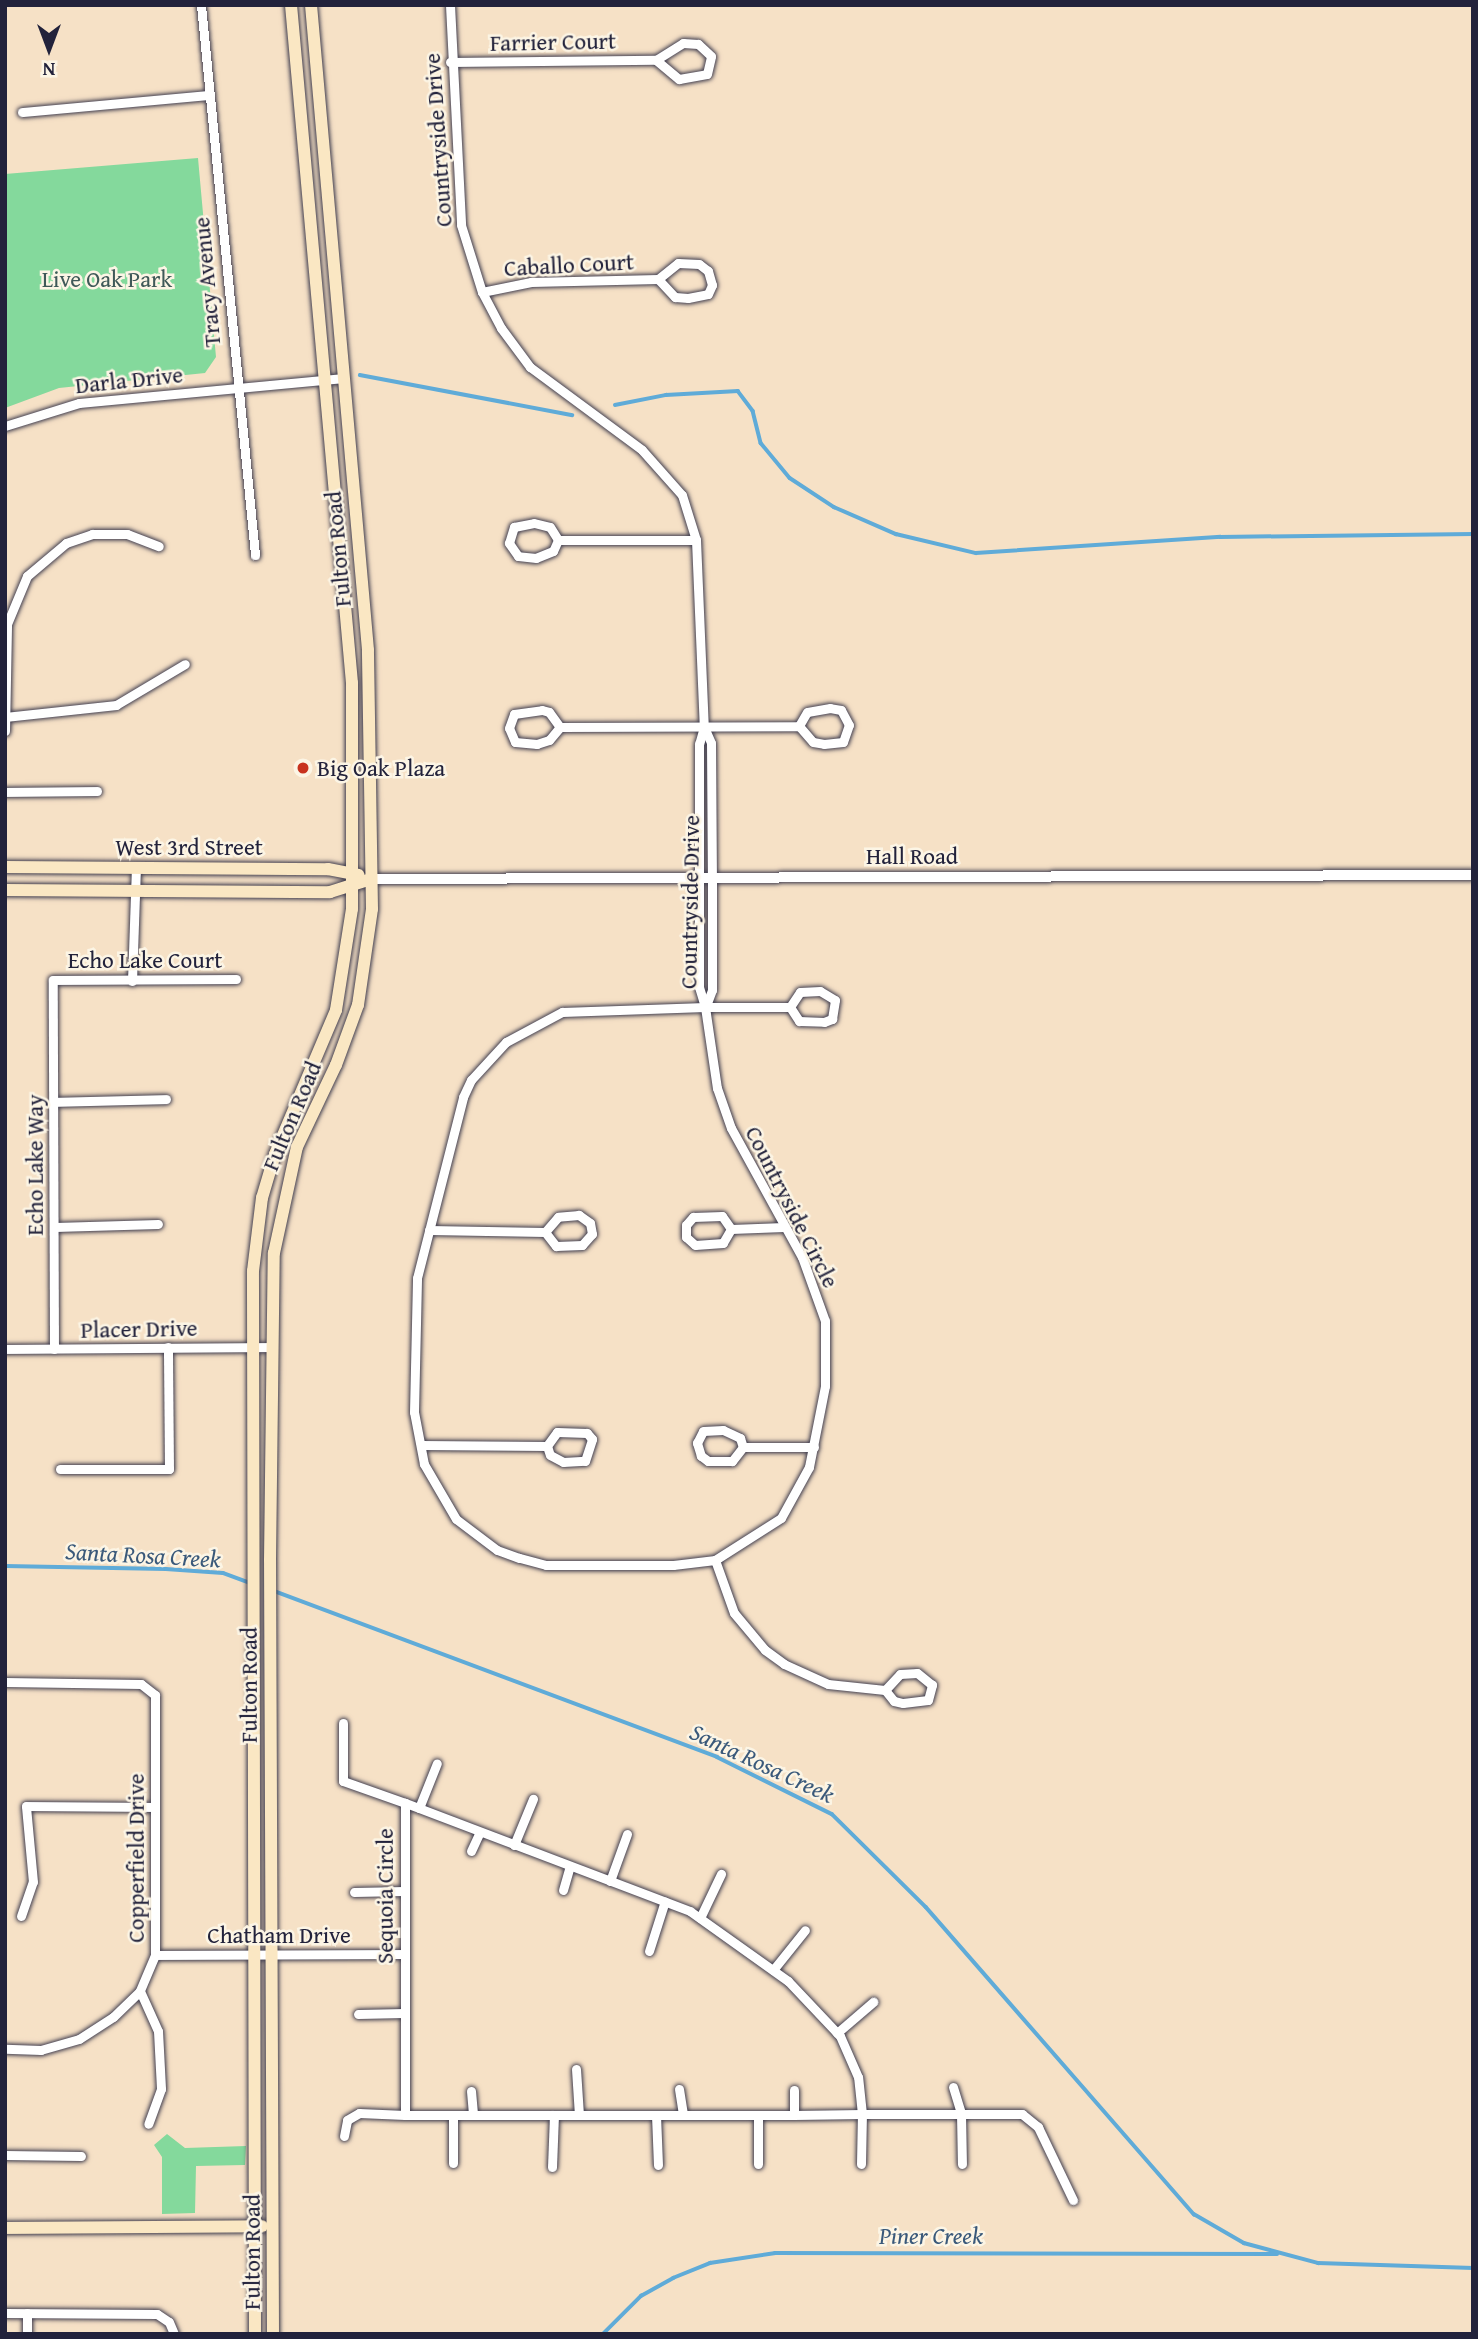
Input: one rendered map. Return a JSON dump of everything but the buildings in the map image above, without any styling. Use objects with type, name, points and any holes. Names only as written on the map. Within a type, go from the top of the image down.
[{"type":"main road","name":"Fulton Road","points":[[255,2334],[251,1954],[253,1271],[262,1198],[283,1133],[336,1010],[349,945],[352,880],[352,683],[291,5]]},
{"type":"main road","name":"Fulton Road","points":[[273,2334],[270,1560],[273,1271],[279,1212],[297,1147],[336,1065],[358,1005],[368,947],[372,879],[370,681],[311,5]]},
{"type":"main road","name":"West 3rd Street","points":[[5,867],[328,869],[352,880]]},
{"type":"main road","name":"West 3rd Street","points":[[5,890],[330,892],[352,880],[372,879]]},
{"type":"main road","points":[[5,2228],[273,2226]]},
{"type":"street","name":"Tracy Avenue","points":[[201,5],[235,389],[255,555]]},
{"type":"street","name":"Countryside Drive","points":[[450,5],[450,62],[461,225],[482,292],[501,328],[530,366],[642,450],[682,495],[696,540],[704,727],[699,744],[699,987],[705,1007]]},
{"type":"street","name":"Farrier Court","points":[[450,62],[656,60],[683,43],[707,48],[711,56],[707,74],[680,79],[656,60]]},
{"type":"street","points":[[22,112],[209,95]]},
{"type":"street","name":"Caballo Court","points":[[482,292],[531,282],[658,279],[678,263],[699,264],[708,271],[712,285],[702,297],[675,297],[658,279]]},
{"type":"street","name":"Darla Drive","points":[[5,426],[59,406],[344,378]]},
{"type":"street","points":[[518,523],[544,523],[558,540],[553,551],[536,558],[517,556],[509,543],[510,533],[518,523]]},
{"type":"street","points":[[5,731],[6,624],[27,576],[66,543],[92,534],[127,534],[159,546]]},
{"type":"street","points":[[558,540],[696,540]]},
{"type":"street","points":[[6,717],[116,705],[185,664]]},
{"type":"street","points":[[559,727],[799,726],[813,742],[824,744],[843,742],[849,725],[842,710],[830,708],[807,712],[799,726]]},
{"type":"street","points":[[542,710],[549,712],[559,727],[550,740],[537,744],[515,742],[509,728],[514,714],[542,710]]},
{"type":"street","name":"Countryside Drive","points":[[704,727],[711,743],[712,879],[712,990],[705,1007]]},
{"type":"street","points":[[5,792],[97,791]]},
{"type":"street","points":[[132,981],[136,868]]},
{"type":"street","name":"Hall Road","points":[[372,879],[1473,875]]},
{"type":"street","name":"Echo Lake Court","points":[[53,980],[236,979]]},
{"type":"street","name":"Echo Lake Way","points":[[53,980],[54,1349]]},
{"type":"street","points":[[820,991],[835,1000],[832,1019],[824,1023],[799,1021],[790,1007],[800,992],[820,991]]},
{"type":"street","points":[[705,1007],[790,1007]]},
{"type":"street","name":"Countryside Circle","points":[[705,1007],[717,1088],[731,1128],[784,1227],[818,1290],[825,1321],[825,1386],[814,1447],[798,1491],[780,1518],[715,1560],[662,1565],[546,1565],[497,1550],[456,1519],[433,1484],[414,1412],[417,1278],[463,1097],[471,1080],[506,1042],[562,1012],[705,1007]]},
{"type":"street","points":[[54,1102],[166,1099]]},
{"type":"street","points":[[579,1215],[590,1223],[592,1234],[582,1245],[556,1246],[545,1232],[558,1217],[579,1215]]},
{"type":"street","points":[[722,1216],[731,1229],[723,1244],[695,1245],[686,1237],[686,1225],[693,1217],[722,1216]]},
{"type":"street","points":[[55,1227],[158,1224]]},
{"type":"street","points":[[731,1229],[784,1227]]},
{"type":"street","points":[[429,1230],[545,1232]]},
{"type":"street","points":[[60,1469],[169,1469],[168,1347]]},
{"type":"street","name":"Placer Drive","points":[[5,1349],[272,1347]]},
{"type":"street","points":[[723,1430],[740,1438],[743,1447],[732,1461],[708,1461],[697,1450],[703,1431],[723,1430]]},
{"type":"street","points":[[558,1432],[587,1433],[592,1439],[585,1461],[556,1461],[547,1446],[558,1432]]},
{"type":"street","points":[[421,1446],[547,1446]]},
{"type":"street","points":[[743,1447],[814,1447]]},
{"type":"street","points":[[715,1560],[734,1612],[765,1650],[805,1676],[828,1684],[886,1690],[894,1701],[919,1704],[928,1700],[932,1685],[917,1674],[900,1674],[886,1690]]},
{"type":"street","name":"Copperfield Drive","points":[[5,1682],[141,1684],[155,1695],[155,1955],[140,1991],[113,2017],[79,2039],[41,2050],[5,2049]]},
{"type":"street","points":[[344,1723],[344,1780],[405,1803]]},
{"type":"street","points":[[418,1808],[437,1763]]},
{"type":"street","points":[[514,1845],[533,1799]]},
{"type":"street","name":"Sequoia Circle","points":[[405,2115],[405,1803],[665,1902],[700,1918],[772,1970],[837,2033],[858,2077],[862,2114],[861,2164]]},
{"type":"street","points":[[21,1916],[33,1882],[26,1806],[155,1807]]},
{"type":"street","points":[[471,1851],[480,1832]]},
{"type":"street","points":[[610,1881],[627,1835]]},
{"type":"street","points":[[563,1890],[570,1866]]},
{"type":"street","points":[[700,1918],[721,1874]]},
{"type":"street","points":[[354,1892],[404,1891]]},
{"type":"street","points":[[649,1951],[665,1902]]},
{"type":"street","points":[[772,1970],[805,1930]]},
{"type":"street","name":"Chatham Drive","points":[[155,1955],[404,1954]]},
{"type":"street","points":[[140,1991],[158,2031],[162,2089],[148,2124]]},
{"type":"street","points":[[837,2033],[873,2002]]},
{"type":"street","points":[[358,2014],[404,2013]]},
{"type":"street","points":[[576,2068],[579,2115]]},
{"type":"street","points":[[953,2087],[961,2114],[962,2164]]},
{"type":"street","points":[[679,2089],[683,2115]]},
{"type":"street","points":[[794,2090],[794,2115]]},
{"type":"street","points":[[471,2091],[473,2115]]},
{"type":"street","points":[[344,2136],[347,2119],[359,2113],[1022,2114],[1038,2127],[1073,2200]]},
{"type":"street","points":[[453,2115],[453,2163]]},
{"type":"street","points":[[552,2167],[554,2115]]},
{"type":"street","points":[[656,2115],[658,2165]]},
{"type":"street","points":[[758,2115],[758,2164]]},
{"type":"street","points":[[5,2155],[81,2156]]},
{"type":"street","points":[[5,2313],[157,2314],[169,2322],[174,2334]]},
{"type":"street","points":[[27,2313],[27,2334]]},
{"type":"green space","name":"Live Oak Park","points":[[198,158],[216,357],[205,373],[59,388],[5,408],[5,174]]},
{"type":"green space","points":[[167,2134],[185,2148],[246,2146],[245,2165],[196,2166],[195,2213],[162,2214],[162,2157],[154,2145]]},
{"type":"waterway","points":[[360,375],[572,415]]},
{"type":"waterway","points":[[615,405],[666,395],[738,391],[753,411],[761,443],[790,478],[834,507],[896,534],[976,553],[1220,537],[1473,534]]},
{"type":"waterway","name":"Santa Rosa Creek","points":[[5,1566],[166,1569],[223,1573],[250,1583]]},
{"type":"waterway","name":"Santa Rosa Creek","points":[[274,1591],[717,1757],[832,1814],[926,1907],[1194,2214],[1244,2243],[1318,2263],[1473,2268]]},
{"type":"waterway","name":"Piner Creek","points":[[603,2334],[641,2296],[673,2278],[710,2263],[775,2253],[1277,2254]]},
{"type":"place","name":"Big Oak Plaza","points":[[303,768]]}]
